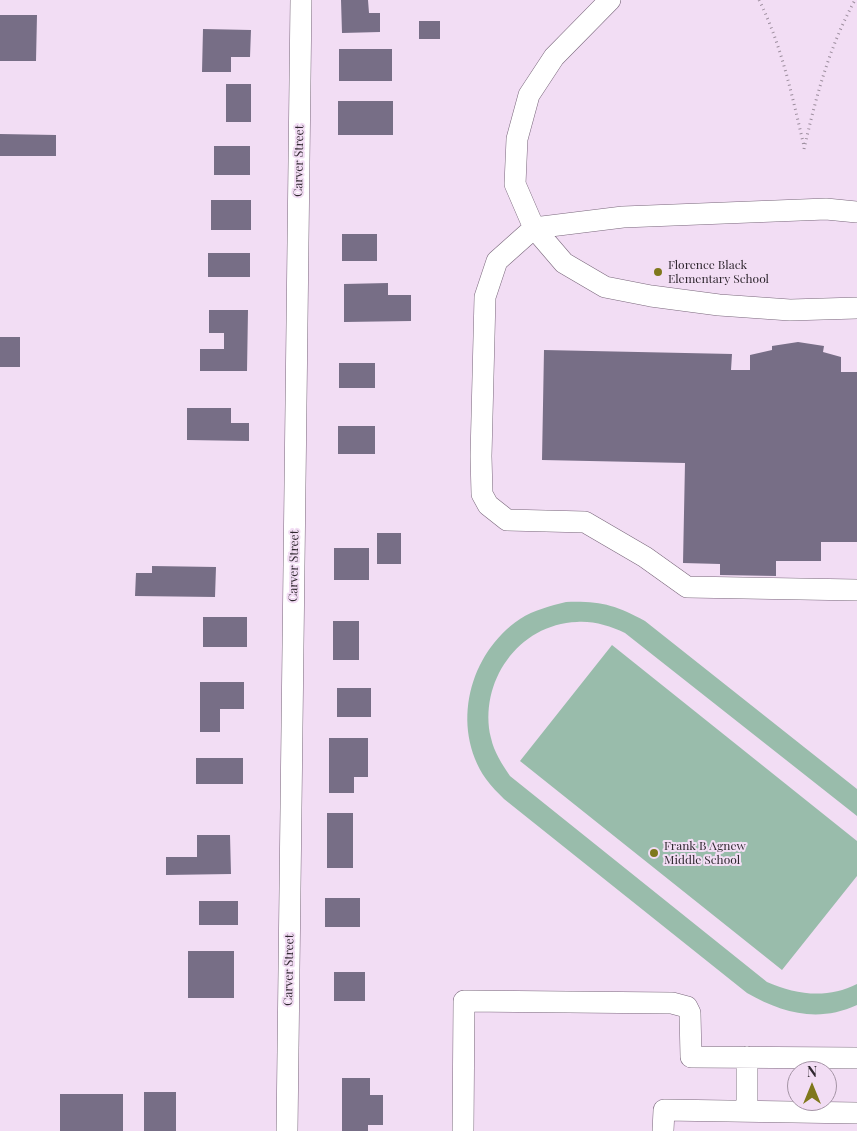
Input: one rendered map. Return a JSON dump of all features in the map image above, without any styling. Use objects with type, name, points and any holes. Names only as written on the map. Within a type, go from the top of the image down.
[{"type":"street","name":"Carver Street","points":[[287,1131],[301,0]]},
{"type":"street","points":[[610,0],[554,57],[528,95],[516,139],[515,184],[534,228],[564,263],[605,287],[719,306],[790,310],[857,308]]},
{"type":"street","points":[[857,212],[826,209],[623,217],[534,228],[497,261],[485,297],[480,456],[482,494],[488,506],[507,520],[585,522],[645,557],[688,587],[857,590]]},
{"type":"street","points":[[463,1131],[464,1001],[681,1004],[687,1007],[690,1013],[691,1057],[857,1058]]},
{"type":"street","points":[[747,1057],[747,1111]]},
{"type":"street","points":[[663,1131],[664,1110],[857,1113]]},
{"type":"path","points":[[760,0],[784,62],[804,149],[815,100],[827,62],[842,23],[855,0]]},
{"type":"green space","points":[[566,602],[589,602],[607,605],[645,621],[857,789],[857,816],[625,633],[608,626],[590,622],[556,625],[537,633],[520,645],[507,660],[497,678],[491,697],[489,717],[491,738],[496,753],[510,776],[767,982],[789,990],[812,994],[835,992],[857,984],[857,1005],[828,1014],[801,1013],[773,1006],[747,993],[504,799],[486,779],[475,759],[469,737],[467,714],[470,692],[477,671],[488,651],[502,634],[520,619],[536,611]]},
{"type":"green space","points":[[612,645],[857,841],[857,876],[782,970],[520,761]]},
{"type":"building","points":[[341,0],[368,0],[369,13],[380,13],[380,32],[342,33]]},
{"type":"building","points":[[0,15],[37,15],[36,61],[0,61]]},
{"type":"building","points":[[419,21],[440,21],[440,39],[419,39]]},
{"type":"building","points":[[203,29],[251,30],[250,57],[231,57],[231,72],[202,72]]},
{"type":"building","points":[[339,49],[392,49],[392,81],[339,81]]},
{"type":"building","points":[[226,84],[251,84],[251,122],[226,122]]},
{"type":"building","points":[[338,101],[393,101],[393,135],[338,135]]},
{"type":"building","points":[[0,134],[56,135],[56,156],[0,156]]},
{"type":"building","points":[[214,146],[250,146],[250,175],[214,175]]},
{"type":"building","points":[[211,200],[251,200],[251,230],[211,230]]},
{"type":"building","points":[[342,234],[377,234],[377,261],[342,261]]},
{"type":"building","points":[[208,253],[250,253],[250,277],[208,277]]},
{"type":"building","points":[[388,283],[388,295],[411,295],[411,321],[344,322],[344,284]]},
{"type":"building","points":[[209,310],[248,310],[247,371],[200,371],[200,349],[224,349],[224,333],[209,333]]},
{"type":"building","points":[[0,337],[20,337],[20,367],[0,367]]},
{"type":"building","points":[[798,342],[824,346],[823,352],[841,357],[841,372],[857,372],[857,542],[821,542],[821,561],[776,561],[776,576],[720,575],[720,564],[683,563],[685,463],[542,460],[544,350],[732,354],[731,370],[750,370],[750,355],[772,350],[772,346]]},
{"type":"building","points":[[339,363],[375,363],[375,388],[339,388]]},
{"type":"building","points":[[187,408],[231,408],[231,423],[249,423],[249,441],[187,440]]},
{"type":"building","points":[[338,426],[375,426],[375,454],[338,454]]},
{"type":"building","points":[[377,533],[401,533],[401,564],[377,564]]},
{"type":"building","points":[[334,548],[369,548],[369,580],[334,580]]},
{"type":"building","points":[[152,566],[216,567],[215,597],[135,596],[136,573],[152,573]]},
{"type":"building","points":[[203,617],[247,617],[247,647],[203,647]]},
{"type":"building","points":[[333,621],[359,621],[359,660],[333,660]]},
{"type":"building","points":[[200,682],[244,682],[244,709],[220,709],[220,732],[200,732]]},
{"type":"building","points":[[337,688],[371,688],[371,717],[337,717]]},
{"type":"building","points":[[329,738],[368,738],[368,777],[354,777],[354,793],[329,793]]},
{"type":"building","points":[[196,758],[243,758],[243,784],[196,784]]},
{"type":"building","points":[[327,813],[353,813],[353,868],[327,868]]},
{"type":"building","points":[[197,835],[230,835],[231,874],[166,875],[166,857],[197,857]]},
{"type":"building","points":[[325,898],[360,898],[360,927],[325,927]]},
{"type":"building","points":[[199,901],[238,901],[238,925],[199,925]]},
{"type":"building","points":[[188,951],[234,951],[234,998],[188,998]]},
{"type":"building","points":[[334,972],[365,972],[365,1001],[334,1001]]},
{"type":"building","points":[[342,1078],[370,1078],[370,1095],[383,1095],[383,1125],[368,1125],[368,1131],[342,1131]]},
{"type":"building","points":[[144,1092],[176,1092],[176,1131],[144,1131]]},
{"type":"building","points":[[60,1094],[123,1094],[123,1131],[60,1131]]},
{"type":"place","name":"Florence Black Elementary School","points":[[658,272]]},
{"type":"place","name":"Frank B Agnew Middle School","points":[[654,853]]}]
